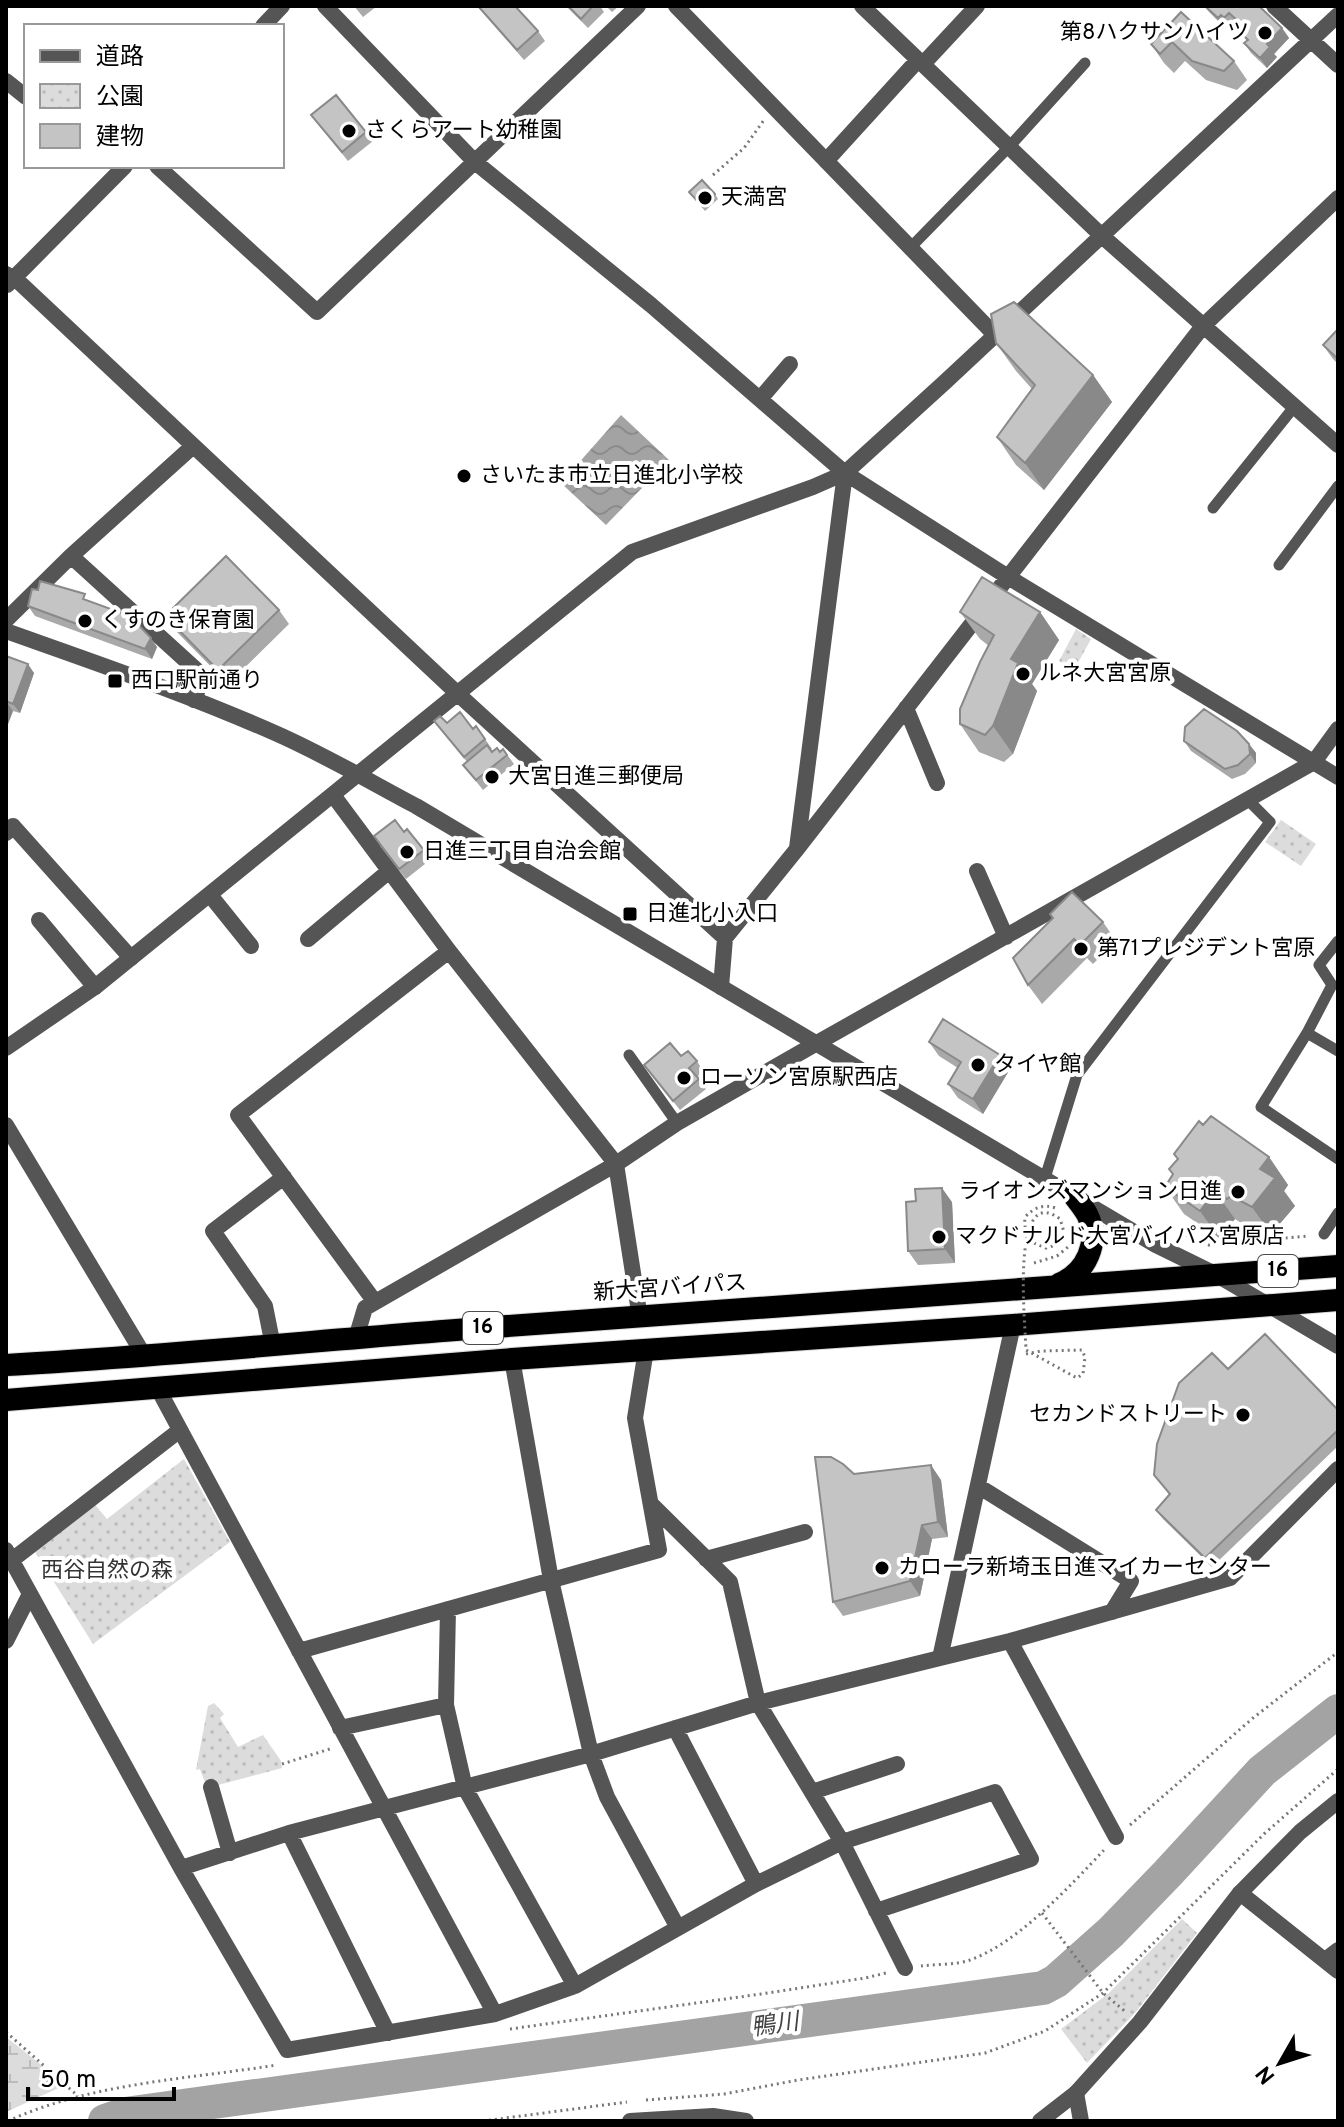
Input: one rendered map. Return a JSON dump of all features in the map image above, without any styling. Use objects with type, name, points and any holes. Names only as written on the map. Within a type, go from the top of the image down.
[{"type":"highway","points":[[1054,1286],[1077,1274],[1091,1253],[1089,1217],[1067,1202]]},
{"type":"highway","name":"新大宮バイパス","points":[[6,1365],[1338,1266]]},
{"type":"highway","name":"16","points":[[6,1400],[512,1359],[1338,1300]]},
{"type":"street","points":[[265,24],[282,6]]},
{"type":"street","points":[[325,6],[475,162],[651,305],[845,473],[1008,577],[1338,777]]},
{"type":"street","points":[[159,168],[317,312],[638,6]]},
{"type":"street","points":[[676,6],[995,335]]},
{"type":"street","points":[[862,6],[1102,236],[1338,445]]},
{"type":"street","points":[[826,161],[977,6]]},
{"type":"street","points":[[1274,6],[1338,65]]},
{"type":"street","points":[[6,1048],[95,987],[632,552],[845,473],[1338,15]]},
{"type":"street","points":[[6,81],[24,95]]},
{"type":"street","points":[[8,280],[116,169]]},
{"type":"street","points":[[721,987],[725,938],[1203,326],[1338,198]]},
{"type":"street","points":[[8,280],[20,283],[192,447],[725,938]]},
{"type":"street","points":[[760,399],[790,364]]},
{"type":"street","points":[[6,620],[71,556],[192,447]]},
{"type":"street","points":[[797,849],[845,473]]},
{"type":"street","points":[[71,556],[203,676],[194,700]]},
{"type":"street","points":[[6,631],[276,733],[358,774],[1045,1178],[1067,1202],[1217,1275],[1338,1346]]},
{"type":"street","points":[[906,708],[937,783]]},
{"type":"street","points":[[356,1338],[365,1308],[616,1164],[677,1123],[1314,762],[1338,729]]},
{"type":"street","points":[[333,795],[388,872],[616,1164],[640,1318]]},
{"type":"street","points":[[6,833],[13,826],[131,958]]},
{"type":"street","points":[[977,871],[1006,937]]},
{"type":"street","points":[[308,939],[388,872]]},
{"type":"street","points":[[210,895],[251,946]]},
{"type":"street","points":[[39,920],[95,987]]},
{"type":"street","points":[[375,1302],[238,1115],[449,951]]},
{"type":"street","points":[[6,1125],[145,1357]]},
{"type":"street","points":[[273,1346],[265,1306],[213,1231],[284,1177]]},
{"type":"street","points":[[940,1658],[1013,1325]]},
{"type":"street","points":[[299,1651],[659,1550],[635,1418],[646,1350]]},
{"type":"street","points":[[512,1359],[551,1580],[591,1754],[607,1797],[678,1928]]},
{"type":"street","points":[[157,1387],[495,2014]]},
{"type":"street","points":[[180,1430],[9,1555],[181,1868],[287,2050],[495,2014],[575,1986],[756,1884],[842,1842],[995,1792],[1031,1859],[876,1911]]},
{"type":"street","points":[[181,1868],[289,1833],[591,1754],[758,1703],[1010,1641],[1230,1578],[1338,1469]]},
{"type":"street","points":[[978,1486],[1131,1581],[1112,1612]]},
{"type":"street","points":[[651,1504],[730,1582],[758,1703],[842,1842],[905,1968]]},
{"type":"street","points":[[706,1559],[805,1532]]},
{"type":"street","points":[[6,1641],[30,1594]]},
{"type":"street","points":[[448,1609],[446,1705],[465,1788],[575,1986]]},
{"type":"street","points":[[1010,1641],[1116,1837]]},
{"type":"street","points":[[344,1735],[446,1705]]},
{"type":"street","points":[[675,1728],[756,1884]]},
{"type":"street","points":[[812,1792],[897,1764]]},
{"type":"street","points":[[211,1787],[230,1853]]},
{"type":"street","points":[[1040,2121],[1076,2093],[1140,2022],[1240,1893],[1300,1832],[1338,1801]]},
{"type":"street","points":[[289,1833],[388,2033]]},
{"type":"street","points":[[1240,1893],[1334,1960]]},
{"type":"street","points":[[1076,2093],[1081,2121]]},
{"type":"street","points":[[630,2121],[713,2118],[746,2121]]},
{"type":"lane","points":[[910,248],[1009,147],[1085,63]]},
{"type":"lane","points":[[1213,508],[1294,407]]},
{"type":"lane","points":[[1279,565],[1338,486]]},
{"type":"lane","points":[[1045,1178],[1077,1075],[1270,822],[1247,799]]},
{"type":"lane","points":[[1338,941],[1319,965],[1335,987],[1261,1107],[1338,1159]]},
{"type":"lane","points":[[1307,1033],[1338,1051]]},
{"type":"lane","points":[[629,1055],[677,1123]]},
{"type":"lane","points":[[1324,1234],[1338,1213]]},
{"type":"path","points":[[713,175],[744,148],[773,107]]},
{"type":"path","points":[[1007,1353],[1024,1355],[1041,1351],[1082,1350],[1085,1357],[1083,1374],[1077,1378],[1026,1350],[1024,1261],[1025,1243],[1031,1222],[1041,1213],[1048,1213],[1060,1219],[1064,1232],[1059,1244],[1046,1248],[1028,1237],[1024,1227],[1025,1217],[1039,1207],[1067,1202]]},
{"type":"path","points":[[1186,1235],[1209,1245],[1324,1234]]},
{"type":"path","points":[[1034,1263],[1063,1252],[1072,1239]]},
{"type":"path","points":[[502,2030],[970,1960],[1011,1938],[1042,1913],[1116,1837],[1253,1718],[1338,1652]]},
{"type":"path","points":[[282,1764],[344,1735]]},
{"type":"path","points":[[646,2100],[724,2094],[985,2053],[1045,2031],[1102,1991],[1264,1834],[1338,1769]]},
{"type":"path","points":[[1042,1913],[1102,1991],[1128,2013]]},
{"type":"path","points":[[6,2032],[78,2097]]},
{"type":"path","points":[[8,2121],[78,2097],[138,2085],[282,2065]]},
{"type":"path","points":[[483,2121],[631,2102]]},
{"type":"green space","points":[[1076,629],[1091,639],[1074,670],[1059,661]]},
{"type":"green space","points":[[1281,820],[1316,844],[1301,866],[1265,842]]},
{"type":"green space","name":"西谷自然の森","points":[[184,1459],[230,1542],[93,1644],[32,1547],[92,1501],[107,1519]]},
{"type":"green space","points":[[214,1703],[224,1714],[220,1718],[238,1747],[263,1735],[281,1761],[282,1768],[207,1788],[200,1769],[196,1770],[208,1706]]},
{"type":"green space","points":[[1182,1919],[1197,1933],[1135,2013],[1087,2063],[1061,2029],[1109,1993]]},
{"type":"green space","points":[[6,2037],[39,2063],[63,2086],[6,2112]]},
{"type":"water","points":[[621,415],[669,460],[606,525],[561,483]]},
{"type":"building","points":[[478,6],[515,6],[538,31],[517,50]]},
{"type":"building","points":[[568,6],[593,6],[581,19]]},
{"type":"building","name":"第8ハクサンハイツ","points":[[1205,6],[1259,6],[1282,28],[1267,44],[1270,47],[1260,58],[1244,43],[1248,40],[1243,35],[1248,30],[1229,13],[1224,18],[1221,15],[1218,18]]},
{"type":"building","points":[[1181,12],[1234,61],[1224,71],[1192,61],[1172,42],[1160,54],[1151,44]]},
{"type":"building","points":[[336,95],[366,132],[342,152],[311,115]]},
{"type":"building","name":"天満宮","points":[[702,180],[715,194],[702,206],[689,192]]},
{"type":"building","points":[[1014,302],[1093,375],[1025,463],[997,437],[1035,385],[996,343],[991,314]]},
{"type":"building","points":[[1338,329],[1338,359],[1323,345]]},
{"type":"building","points":[[226,556],[279,610],[218,670],[165,616]]},
{"type":"building","points":[[982,577],[1040,612],[1011,659],[1018,663],[993,726],[985,735],[960,724],[960,709],[994,635],[960,612]]},
{"type":"building","name":"くすのき保育園","points":[[40,581],[85,594],[83,599],[130,616],[151,638],[145,649],[28,606],[32,589],[38,590]]},
{"type":"building","points":[[6,656],[28,664],[13,704],[6,701]]},
{"type":"building","points":[[1204,709],[1237,731],[1249,744],[1250,754],[1238,765],[1225,769],[1184,741],[1185,727]]},
{"type":"building","points":[[460,712],[485,739],[464,757],[434,721],[440,716],[447,723]]},
{"type":"building","points":[[487,745],[492,752],[497,748],[500,752],[503,749],[507,755],[476,780],[463,765]]},
{"type":"building","points":[[395,820],[424,850],[399,869],[374,836]]},
{"type":"building","points":[[1072,892],[1103,922],[1080,945],[1074,939],[1028,985],[1013,958],[1053,918],[1050,914]]},
{"type":"building","points":[[943,1019],[1000,1055],[973,1099],[948,1084],[961,1062],[929,1042]]},
{"type":"building","points":[[670,1043],[681,1056],[688,1051],[697,1061],[689,1068],[699,1079],[673,1101],[644,1065]]},
{"type":"building","points":[[1211,1116],[1269,1157],[1260,1169],[1275,1178],[1252,1207],[1231,1196],[1227,1199],[1215,1191],[1200,1211],[1165,1187],[1173,1174],[1169,1169],[1178,1159],[1174,1154],[1199,1121],[1203,1125]]},
{"type":"building","points":[[942,1188],[945,1249],[908,1251],[906,1202],[916,1201],[915,1189]]},
{"type":"building","points":[[1265,1334],[1338,1410],[1338,1430],[1205,1558],[1156,1510],[1170,1494],[1154,1475],[1157,1444],[1179,1383],[1212,1353],[1228,1369]]},
{"type":"building","name":"カローラ新埼玉日進マイカーセンター","points":[[815,1457],[831,1457],[854,1474],[931,1465],[938,1522],[922,1525],[910,1581],[833,1602]]},
{"type":"waterway","name":"鴨川","points":[[105,2121],[125,2114],[1043,1988],[1056,1981],[1111,1932],[1262,1771],[1338,1711]]},
{"type":"place","name":"第8ハクサンハイツ","points":[[1265,33]]},
{"type":"place","name":"さくらアート幼稚園","points":[[349,131]]},
{"type":"place","name":"天満宮","points":[[705,198]]},
{"type":"place","name":"さいたま市立日進北小学校","points":[[464,476]]},
{"type":"place","name":"くすのき保育園","points":[[85,621]]},
{"type":"place","name":"ルネ大宮宮原","points":[[1023,674]]},
{"type":"place","name":"西口駅前通り","points":[[115,681]]},
{"type":"place","name":"大宮日進三郵便局","points":[[492,777]]},
{"type":"place","name":"日進三丁目自治会館","points":[[407,852]]},
{"type":"place","name":"日進北小入口","points":[[630,914]]},
{"type":"place","name":"第71プレジデント宮原","points":[[1081,949]]},
{"type":"place","name":"タイヤ館","points":[[978,1065]]},
{"type":"place","name":"ローソン宮原駅西店","points":[[684,1078]]},
{"type":"place","name":"ライオンズマンション日進","points":[[1238,1192]]},
{"type":"place","name":"マクドナルド大宮バイパス宮原店","points":[[939,1237]]},
{"type":"place","name":"セカンドストリート","points":[[1243,1415]]},
{"type":"place","name":"カローラ新埼玉日進マイカーセンター","points":[[882,1568]]}]
